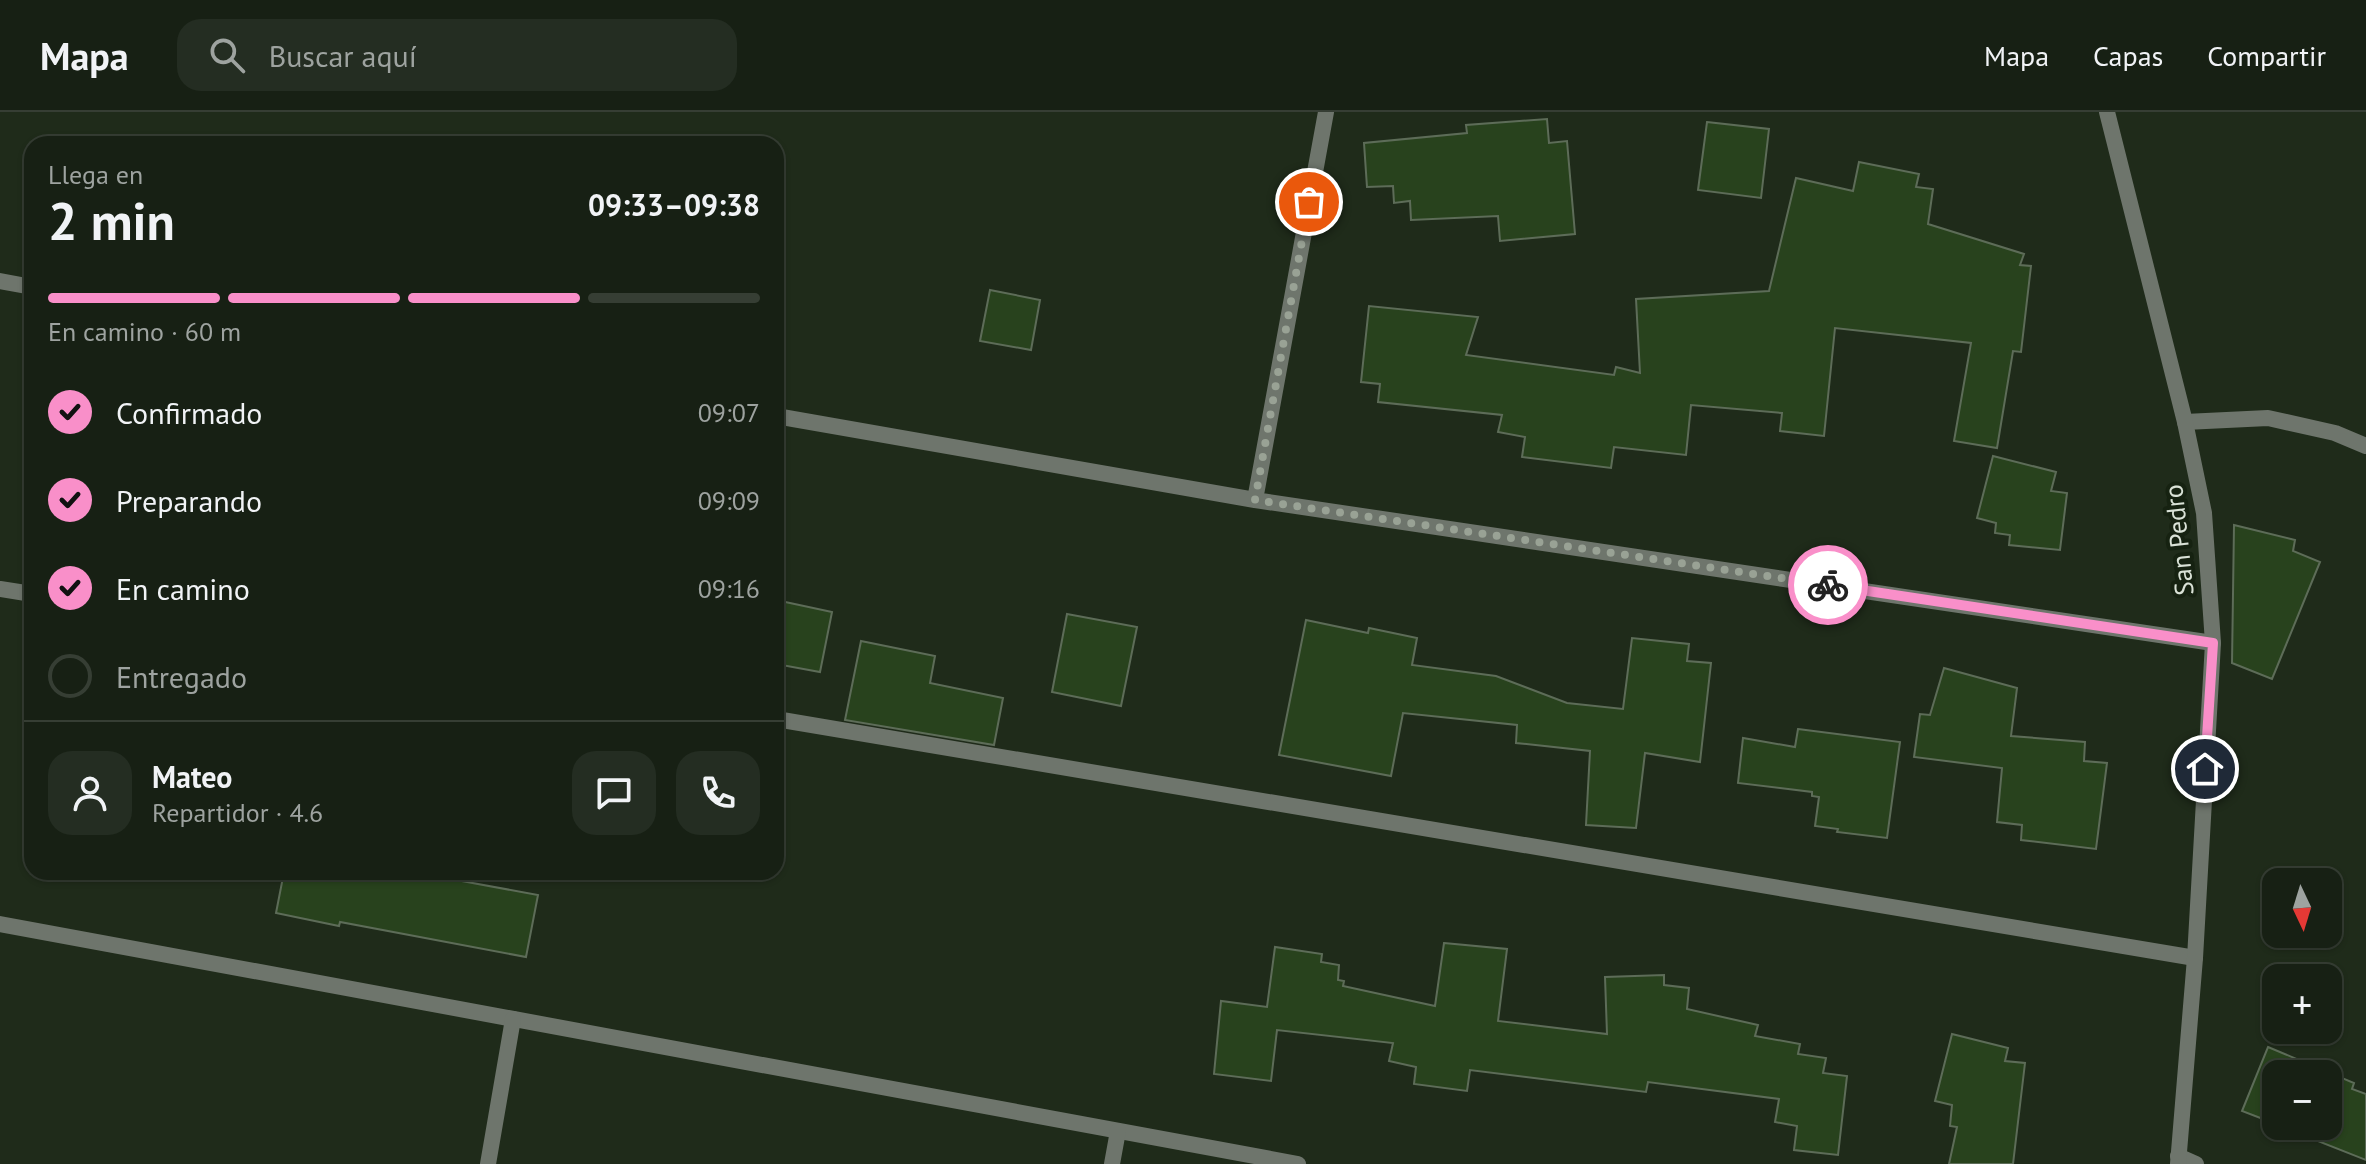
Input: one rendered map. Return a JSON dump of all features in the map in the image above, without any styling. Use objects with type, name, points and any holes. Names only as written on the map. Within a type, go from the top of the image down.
[{"type":"street","points":[[1255,500],[1326,112]]},
{"type":"street","name":"San Pedro","points":[[2107,112],[2185,422],[2204,513],[2213,643],[2195,958],[2178,1160]]},
{"type":"street","points":[[0,281],[24,286]]},
{"type":"street","points":[[784,417],[1255,500],[2213,643]]},
{"type":"street","points":[[2185,422],[2268,418],[2335,433],[2366,446]]},
{"type":"street","points":[[0,589],[24,593]]},
{"type":"street","points":[[784,720],[2195,958]]},
{"type":"street","points":[[0,924],[1298,1164]]},
{"type":"street","points":[[488,1164],[513,1019]]},
{"type":"street","points":[[1112,1164],[1118,1131]]},
{"type":"street","points":[[2178,1160],[2196,1164]]},
{"type":"building","points":[[1547,119],[1549,143],[1567,141],[1575,234],[1500,241],[1498,216],[1411,220],[1410,201],[1394,203],[1393,186],[1367,187],[1364,143],[1467,133],[1466,125]]},
{"type":"building","points":[[1707,122],[1769,129],[1761,198],[1698,190]]},
{"type":"building","points":[[1859,162],[1919,174],[1916,187],[1933,189],[1928,224],[2024,254],[2020,265],[2031,266],[2021,352],[2013,351],[1997,448],[1954,441],[1971,343],[1835,328],[1824,436],[1780,431],[1782,413],[1691,405],[1686,455],[1614,447],[1611,468],[1522,457],[1525,437],[1498,432],[1502,415],[1378,402],[1380,384],[1361,382],[1369,306],[1478,317],[1466,355],[1614,375],[1616,367],[1640,373],[1636,299],[1769,291],[1796,178],[1853,191]]},
{"type":"building","points":[[990,290],[1040,300],[1031,350],[980,341]]},
{"type":"building","points":[[1993,456],[2056,472],[2051,491],[2067,493],[2060,550],[2009,545],[2010,535],[1995,533],[1996,523],[1977,518]]},
{"type":"building","points":[[2234,525],[2295,540],[2293,551],[2320,562],[2272,679],[2232,663]]},
{"type":"building","points":[[784,602],[832,612],[820,672],[784,665]]},
{"type":"building","points":[[1067,614],[1137,627],[1121,706],[1052,692]]},
{"type":"building","points":[[1306,620],[1368,633],[1369,628],[1417,638],[1412,665],[1496,676],[1567,703],[1623,709],[1632,638],[1689,644],[1687,661],[1711,663],[1700,762],[1645,753],[1636,828],[1586,825],[1590,751],[1516,743],[1517,725],[1403,713],[1391,776],[1279,755]]},
{"type":"building","points":[[861,641],[935,656],[930,683],[1003,698],[994,745],[845,720]]},
{"type":"building","points":[[1944,668],[2017,688],[2011,736],[2085,742],[2084,761],[2107,763],[2096,849],[2021,840],[2022,825],[1997,822],[2002,768],[1914,757],[1920,714],[1930,715]]},
{"type":"building","points":[[1798,729],[1900,742],[1887,838],[1815,826],[1819,797],[1812,796],[1812,792],[1738,783],[1743,738],[1795,747]]},
{"type":"building","points":[[282,880],[456,880],[538,895],[526,957],[276,913]]},
{"type":"building","points":[[1444,943],[1507,949],[1498,1021],[1607,1034],[1605,977],[1664,975],[1664,985],[1689,988],[1687,1009],[1758,1025],[1755,1036],[1800,1044],[1798,1054],[1826,1058],[1823,1073],[1847,1076],[1838,1155],[1794,1150],[1797,1126],[1775,1122],[1779,1099],[1648,1082],[1646,1092],[1470,1070],[1467,1091],[1414,1084],[1416,1067],[1389,1061],[1393,1043],[1277,1030],[1271,1081],[1214,1074],[1221,1001],[1267,1007],[1275,947],[1322,954],[1321,962],[1339,965],[1338,980],[1344,981],[1343,986],[1435,1006]]},
{"type":"building","points":[[1952,1034],[2008,1048],[2005,1061],[2025,1063],[2013,1164],[1949,1164],[1957,1127],[1950,1126],[1952,1105],[1935,1101]]},
{"type":"building","points":[[2268,1047],[2299,1060],[2263,1060]]},
{"type":"building","points":[[2262,1062],[2262,1119],[2242,1111]]},
{"type":"building","points":[[2342,1078],[2354,1083],[2352,1089],[2366,1094],[2366,1160],[2315,1140],[2342,1140]]},
{"type":"way so far","points":[[1309,202],[1255,500],[1828,585]]},
{"type":"route","points":[[1828,585],[2213,643],[2205,769]]}]
